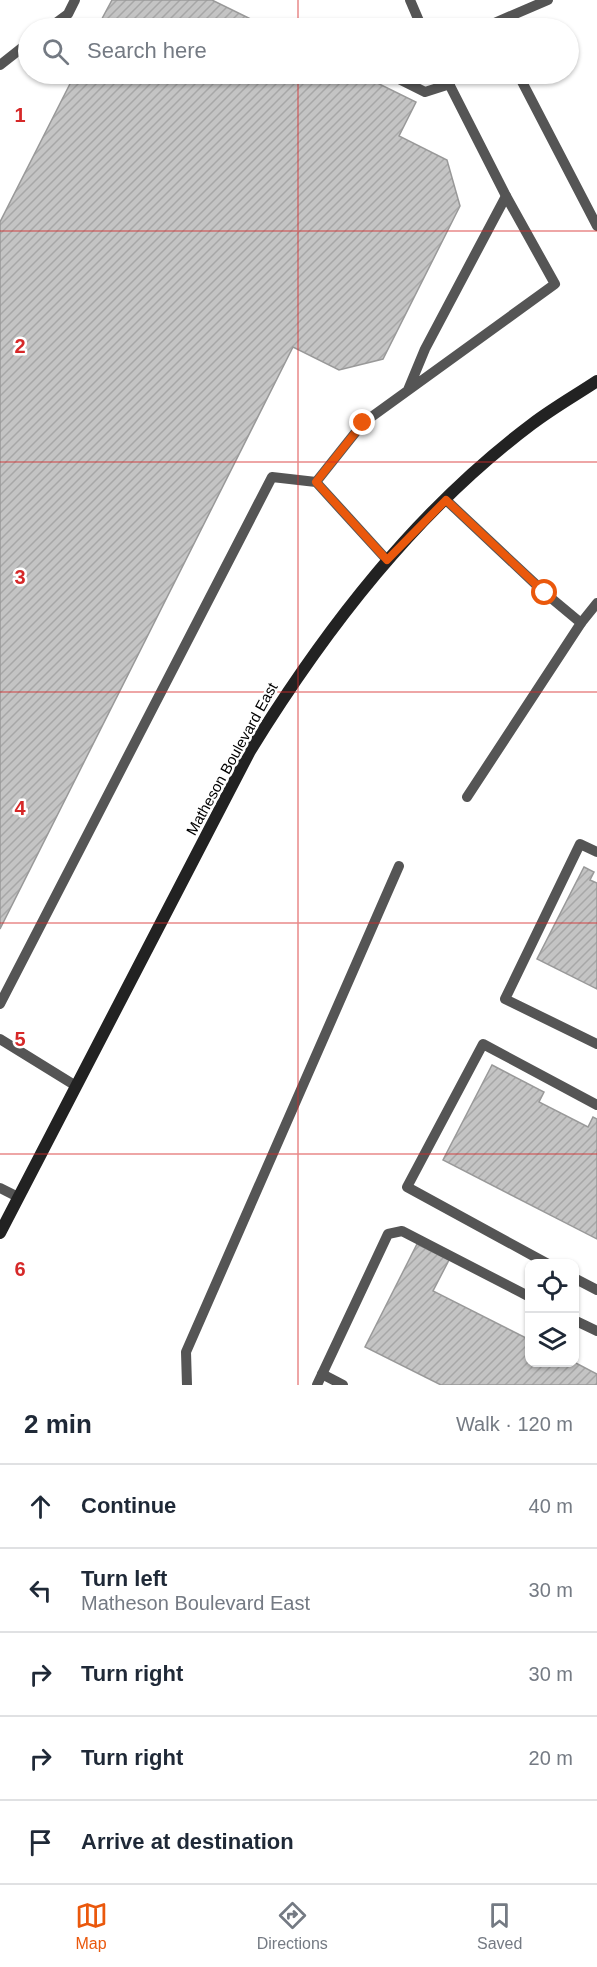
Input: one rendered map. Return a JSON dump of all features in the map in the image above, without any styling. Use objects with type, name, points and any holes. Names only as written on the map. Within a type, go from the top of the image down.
[{"type":"street","name":"Matheson Boulevard East","points":[[0,1233],[250,751],[294,680],[387,560],[446,500],[532,424],[597,381]]},
{"type":"lane","points":[[63,18],[68,14],[75,0]]},
{"type":"lane","points":[[410,0],[418,18]]},
{"type":"lane","points":[[506,18],[548,0]]},
{"type":"lane","points":[[0,65],[18,52]]},
{"type":"lane","points":[[316,482],[363,423],[555,284],[506,196],[450,84],[425,92],[409,84]]},
{"type":"lane","points":[[523,84],[597,226]]},
{"type":"lane","points":[[408,390],[425,349],[506,196]]},
{"type":"lane","points":[[0,1004],[272,477],[316,482],[387,560]]},
{"type":"lane","points":[[446,500],[545,593],[581,623]]},
{"type":"lane","points":[[467,797],[581,623],[597,603]]},
{"type":"lane","points":[[597,852],[580,844],[505,999],[597,1044]]},
{"type":"lane","points":[[187,1385],[186,1352],[399,866]]},
{"type":"lane","points":[[0,1039],[76,1086]]},
{"type":"lane","points":[[541,1259],[407,1187],[483,1044],[597,1105]]},
{"type":"lane","points":[[0,1188],[18,1197]]},
{"type":"lane","points":[[317,1385],[388,1234],[402,1231],[525,1294]]},
{"type":"lane","points":[[579,1281],[597,1290]]},
{"type":"lane","points":[[579,1322],[597,1331]]},
{"type":"lane","points":[[322,1374],[344,1385]]},
{"type":"building","points":[[112,0],[212,0],[249,18],[102,18]]},
{"type":"building","points":[[70,84],[379,84],[416,102],[399,136],[447,160],[460,206],[383,359],[339,370],[293,347],[0,929],[0,222]]},
{"type":"building","points":[[584,867],[594,872],[590,880],[597,883],[597,989],[537,959]]},
{"type":"building","points":[[492,1065],[544,1092],[539,1102],[588,1127],[593,1117],[597,1119],[597,1239],[443,1160]]},
{"type":"building","points":[[417,1244],[449,1260],[433,1291],[525,1337],[525,1367],[579,1367],[579,1365],[597,1374],[597,1385],[441,1385],[365,1347]]},
{"type":"route","points":[[363,423],[316,482],[387,560],[446,500],[545,593]]}]
